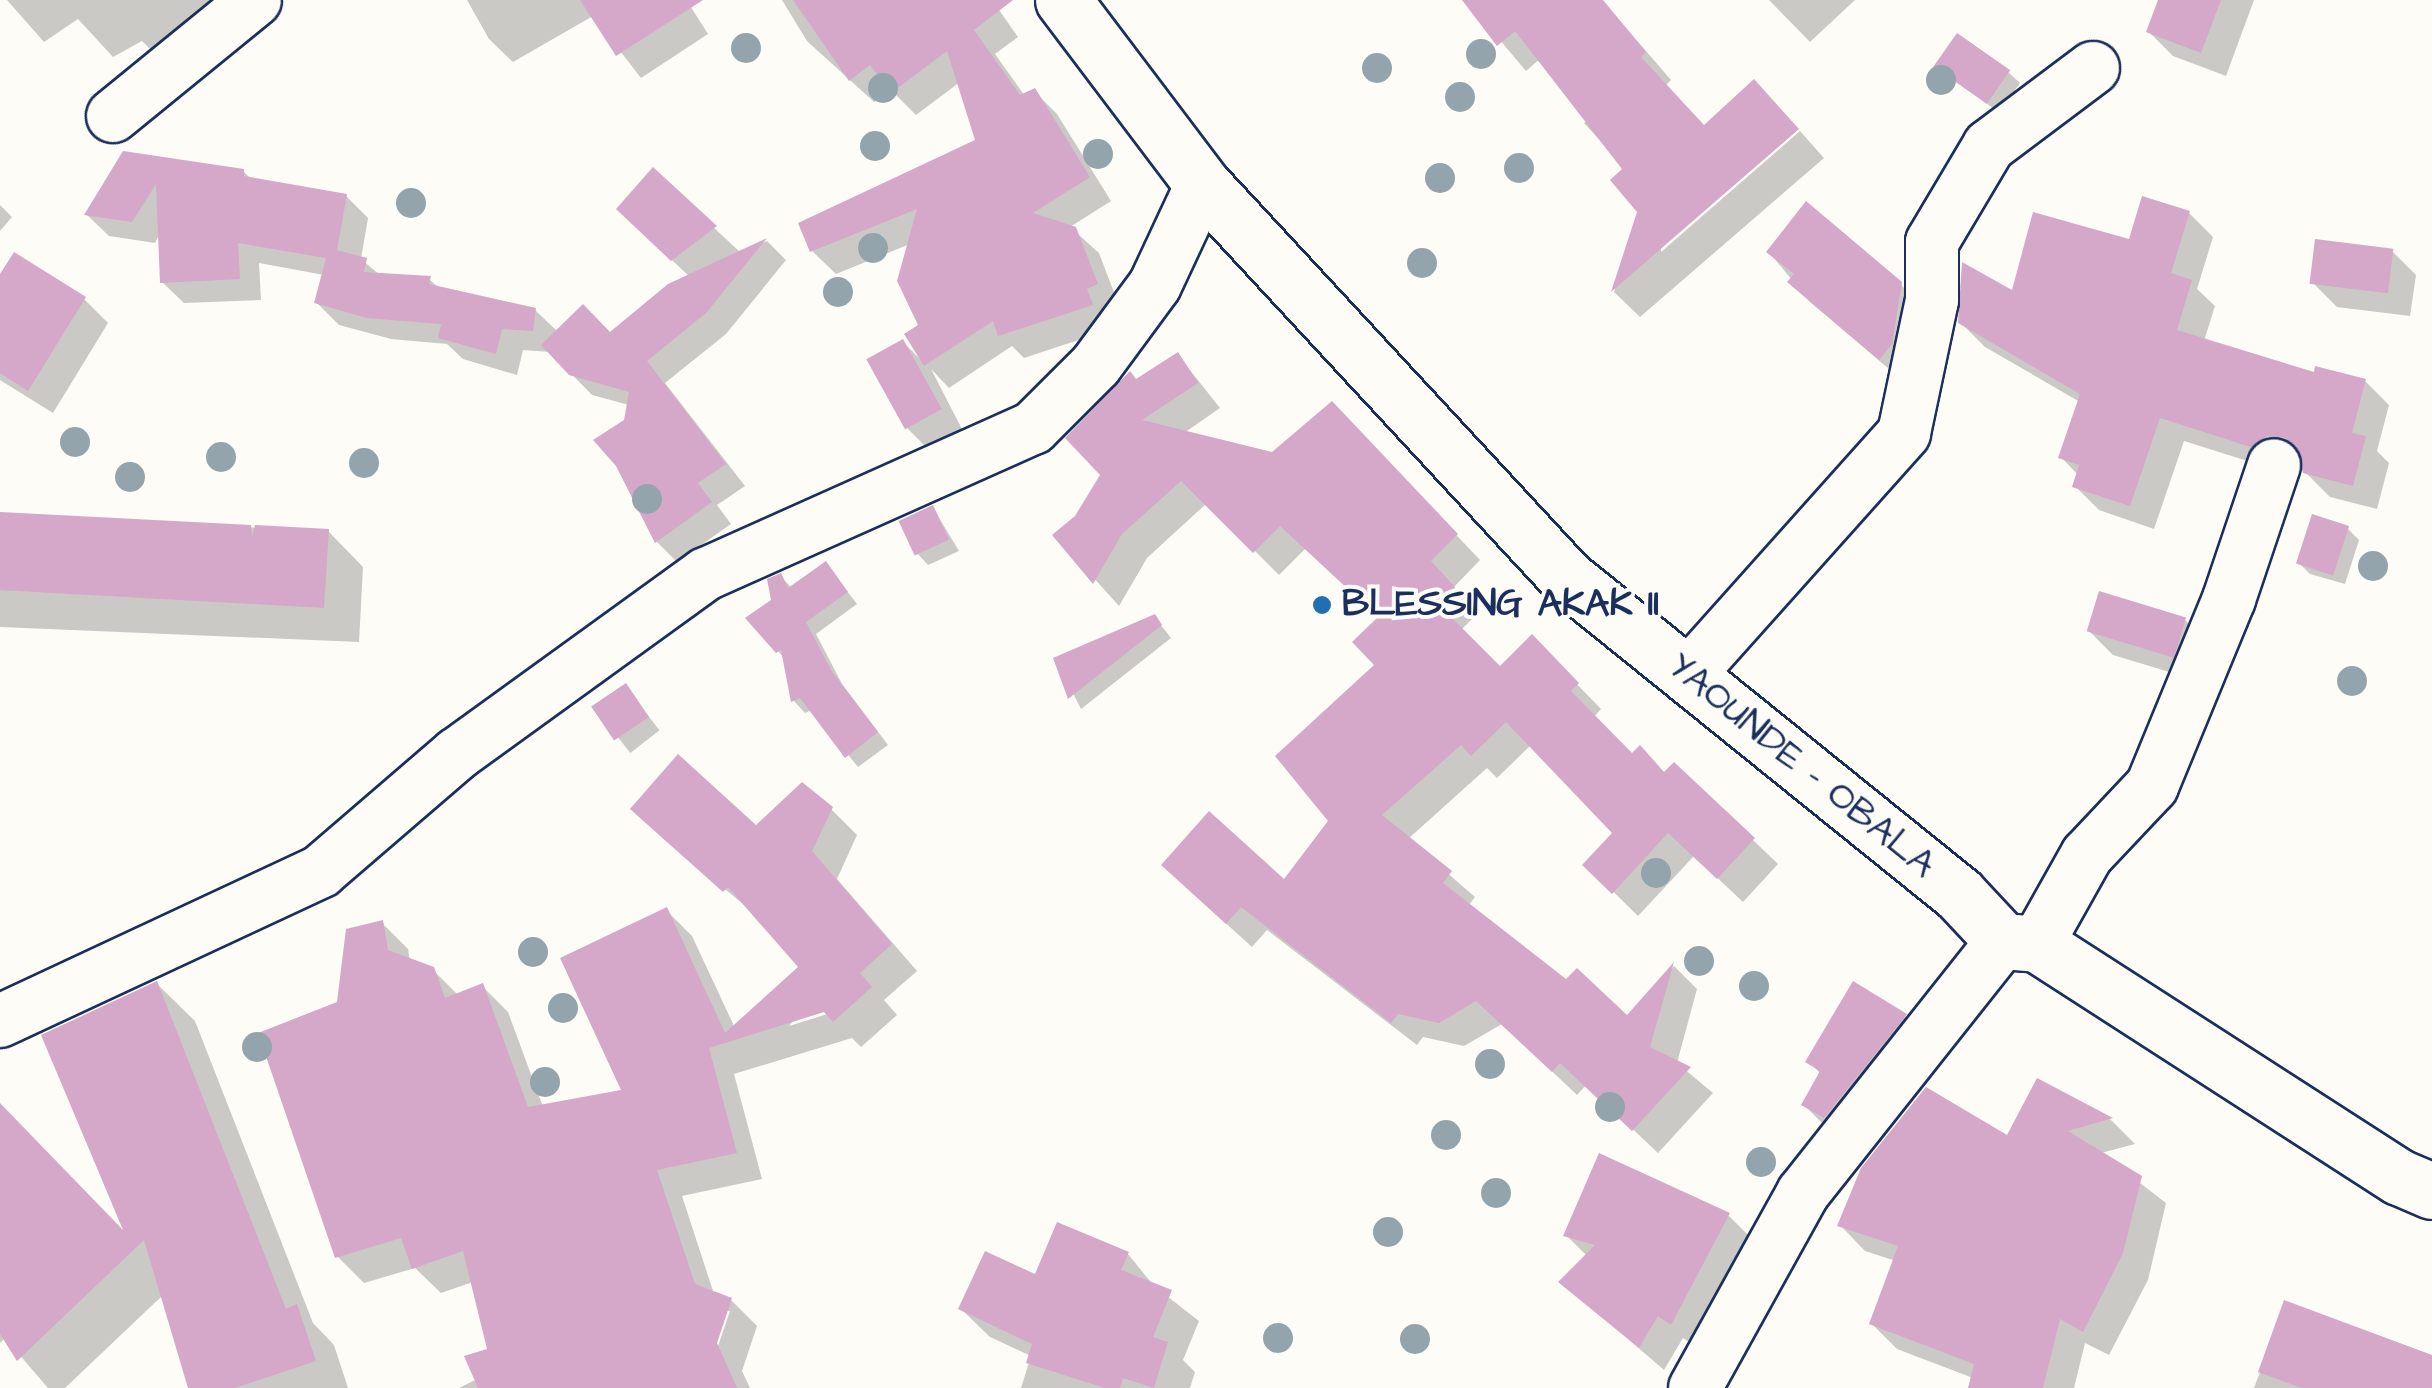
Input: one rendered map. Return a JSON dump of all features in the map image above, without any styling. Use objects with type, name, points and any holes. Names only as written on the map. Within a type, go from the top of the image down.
[{"type":"highway","name":"YAOUNDE - OBALA","points":[[1063,0],[1202,184],[1566,577],[2020,942],[2399,1176],[2432,1191]]},
{"type":"street","points":[[113,116],[255,0]]},
{"type":"street","points":[[1688,675],[1904,433],[1932,300],[1932,242],[1989,146],[2093,68]]},
{"type":"street","points":[[0,1022],[321,872],[457,754],[706,574],[1033,428],[1096,366],[1155,285],[1202,184]]},
{"type":"street","points":[[1695,1388],[1803,1193],[2020,942],[2087,855],[2152,786],[2229,600],[2274,465]]},
{"type":"building","points":[[580,0],[703,0],[616,56]]},
{"type":"building","points":[[793,0],[1013,0],[974,30],[1020,95],[1035,88],[1090,177],[1033,213],[1076,227],[1098,284],[1087,289],[1093,305],[998,336],[993,321],[924,366],[904,334],[918,325],[897,281],[917,209],[810,252],[798,223],[975,140],[947,51],[891,93],[870,65],[849,81]]},
{"type":"building","points":[[1462,0],[1603,0],[1646,52],[1641,57],[1704,125],[1754,79],[1799,129],[1611,292],[1637,212],[1610,180],[1622,169],[1515,31],[1497,46]]},
{"type":"building","points":[[2158,0],[2221,0],[2201,53],[2146,32]]},
{"type":"building","points":[[1957,33],[2010,70],[1987,104],[1933,67]]},
{"type":"building","points":[[123,151],[244,169],[244,176],[347,194],[337,250],[367,258],[364,272],[431,276],[429,284],[536,308],[533,331],[502,329],[496,354],[438,338],[441,324],[367,318],[314,303],[326,258],[238,243],[240,279],[160,283],[156,184],[132,222],[84,215]]},
{"type":"building","points":[[653,167],[717,226],[671,261],[616,209]]},
{"type":"building","points":[[2142,196],[2190,211],[2171,273],[2192,280],[2177,330],[2314,372],[2315,366],[2366,379],[2352,433],[2366,436],[2353,486],[2303,473],[2297,446],[2284,437],[2267,436],[2251,447],[2160,418],[2130,506],[2072,487],[2079,465],[2058,458],[2080,394],[1958,323],[1962,262],[2012,290],[2033,212],[2129,239]]},
{"type":"building","points":[[1806,201],[1902,282],[1892,344],[1879,360],[1787,282],[1794,274],[1766,252]]},
{"type":"building","points":[[767,238],[706,313],[647,361],[726,464],[698,483],[712,502],[655,543],[616,466],[593,440],[624,420],[629,392],[569,375],[541,345],[583,304],[610,332],[668,284]]},
{"type":"building","points":[[2315,239],[2393,249],[2388,293],[2310,284]]},
{"type":"building","points":[[14,252],[86,297],[28,391],[0,373],[0,274]]},
{"type":"building","points":[[903,339],[942,409],[905,429],[866,359]]},
{"type":"building","points":[[1178,352],[1198,383],[1142,420],[1272,452],[1332,401],[1458,534],[1431,561],[1455,587],[1438,604],[1500,666],[1532,634],[1579,683],[1571,691],[1632,753],[1640,745],[1664,772],[1674,762],[1755,838],[1717,879],[1668,833],[1612,894],[1582,865],[1612,833],[1506,722],[1471,756],[1461,745],[1382,815],[1452,871],[1443,883],[1566,979],[1577,968],[1627,1015],[1674,962],[1650,1047],[1691,1067],[1632,1131],[1560,1063],[1552,1072],[1476,1001],[1439,1023],[1398,1014],[1391,1023],[1241,907],[1226,924],[1161,865],[1209,811],[1284,879],[1328,821],[1275,756],[1374,665],[1352,642],[1378,617],[1280,526],[1253,553],[1181,481],[1122,534],[1093,584],[1052,535],[1075,516],[1100,475],[1065,438],[1130,371],[1136,379]]},
{"type":"building","points":[[933,505],[949,539],[915,555],[899,521]]},
{"type":"building","points":[[0,512],[251,525],[252,537],[255,525],[329,529],[324,608],[0,590]]},
{"type":"building","points":[[2312,514],[2349,526],[2333,576],[2296,563]]},
{"type":"building","points":[[826,561],[848,592],[806,622],[831,670],[878,732],[845,758],[800,698],[791,702],[781,650],[776,653],[745,618],[771,600],[767,579],[781,573],[788,588]]},
{"type":"building","points":[[2099,591],[2186,618],[2174,658],[2087,631]]},
{"type":"building","points":[[1155,614],[1162,625],[1068,699],[1053,658]]},
{"type":"building","points":[[626,683],[649,717],[614,740],[591,706]]},
{"type":"building","points":[[678,754],[756,825],[802,782],[833,807],[812,851],[892,944],[860,973],[872,987],[833,1022],[824,1012],[709,1048],[737,1153],[657,1170],[695,1284],[732,1298],[717,1343],[737,1388],[478,1388],[464,1356],[487,1349],[463,1251],[412,1269],[401,1238],[335,1258],[258,1033],[337,1002],[346,929],[383,920],[388,950],[434,967],[445,998],[483,983],[528,1107],[621,1090],[560,958],[667,907],[725,1033],[798,967],[728,887],[723,892],[630,809]]},
{"type":"building","points":[[157,981],[286,1309],[297,1304],[316,1361],[235,1388],[188,1388],[144,1240],[17,1361],[0,1334],[0,1103],[123,1230],[41,1035]]},
{"type":"building","points":[[1853,981],[1907,1014],[1824,1118],[1801,1105],[1820,1071],[1805,1062]]},
{"type":"building","points":[[2037,1078],[2113,1118],[2068,1131],[2142,1176],[2123,1253],[2083,1332],[2060,1319],[2043,1388],[1968,1388],[1974,1364],[1869,1324],[1898,1246],[1837,1226],[1861,1168],[1926,1087],[2007,1135]]},
{"type":"building","points":[[1599,1153],[1730,1213],[1671,1325],[1658,1316],[1639,1348],[1558,1282],[1595,1245],[1563,1236]]},
{"type":"building","points":[[1057,1222],[1129,1252],[1121,1270],[1172,1290],[1153,1337],[1168,1342],[1154,1388],[1123,1378],[1120,1388],[1105,1388],[1026,1363],[1032,1344],[958,1309],[985,1251],[1035,1274]]},
{"type":"building","points":[[2284,1300],[2432,1355],[2432,1388],[2302,1388],[2258,1372]]},
{"type":"place","name":"BLESSING AKAK II","points":[[1322,605]]}]
